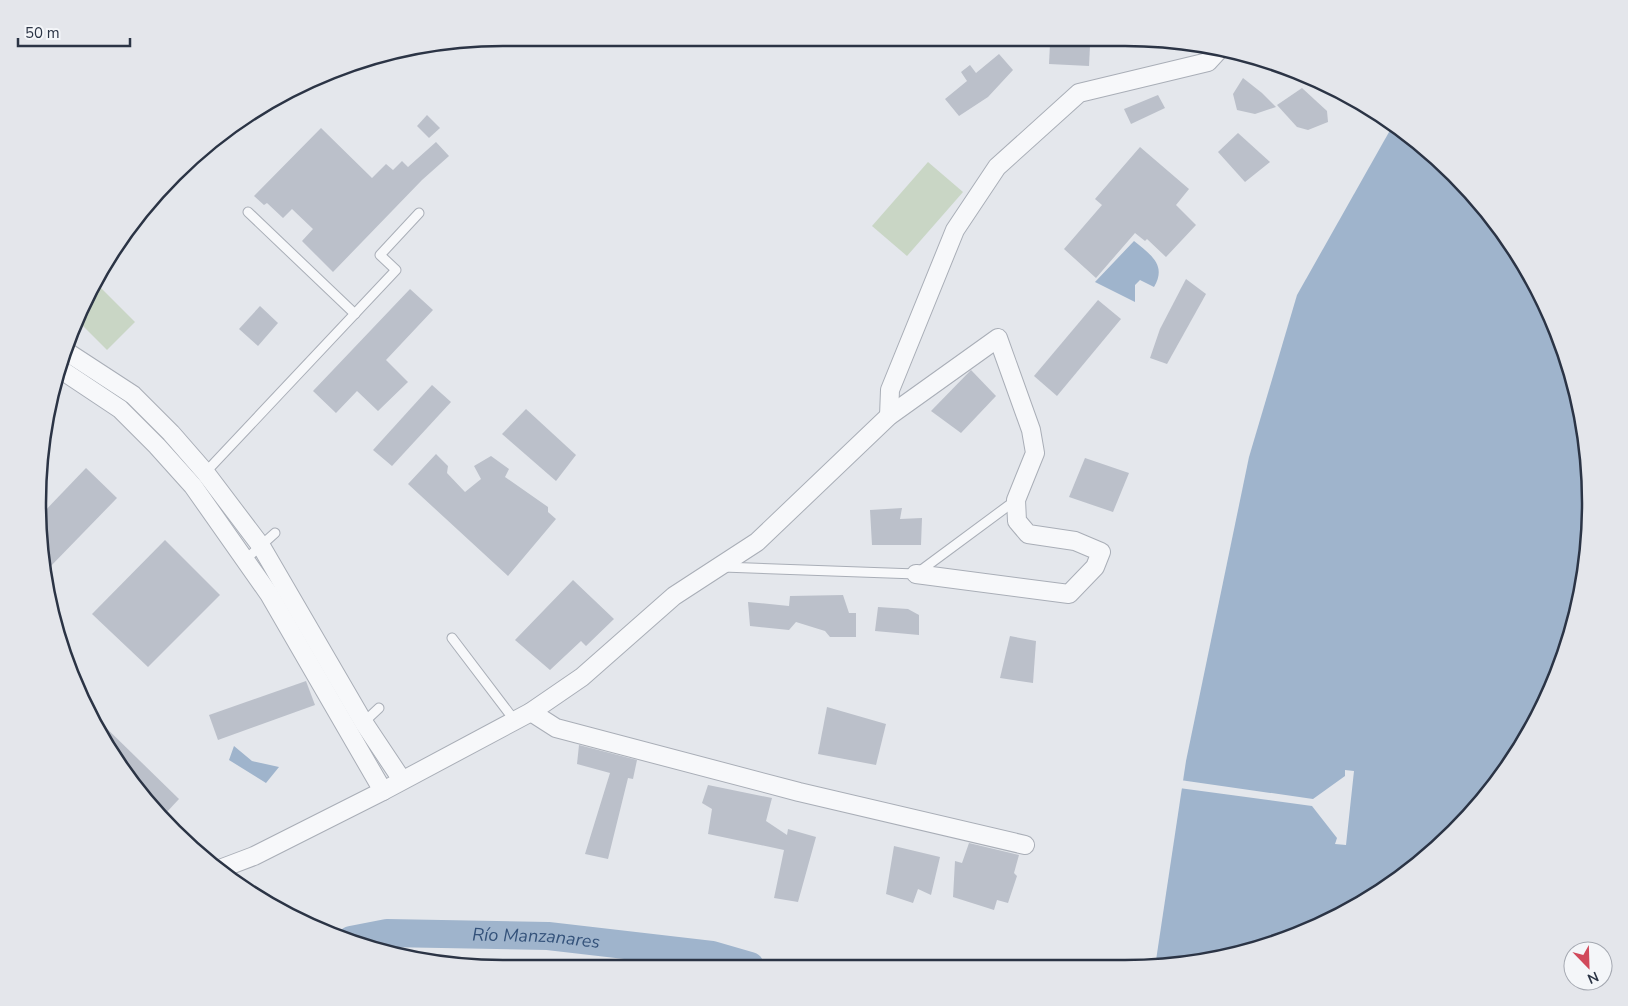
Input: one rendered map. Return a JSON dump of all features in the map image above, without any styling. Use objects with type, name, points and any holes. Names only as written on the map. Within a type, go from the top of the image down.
[{"type":"street","points":[[889,416],[890,390],[955,230],[997,167],[1079,93],[1208,62],[1214,55]]},
{"type":"street","points":[[227,866],[254,856],[383,791],[531,712],[582,677],[674,596],[757,542],[889,416],[998,338],[1032,430],[1035,452],[1016,500],[1017,521],[1028,534],[1075,541],[1101,552],[1095,567],[1069,594],[916,574]]},
{"type":"street","points":[[71,354],[133,395],[171,433],[205,472],[261,546],[356,727],[383,791]]},
{"type":"street","points":[[65,373],[120,409],[193,486],[246,559],[356,727],[402,780]]},
{"type":"street","points":[[157,446],[171,433]]},
{"type":"street","points":[[531,712],[556,728],[799,792],[1025,845]]},
{"type":"lane","points":[[248,212],[355,314]]},
{"type":"lane","points":[[193,486],[396,270],[380,255],[419,214]]},
{"type":"lane","points":[[720,566],[916,574],[1016,500]]},
{"type":"lane","points":[[246,559],[275,533]]},
{"type":"lane","points":[[452,638],[515,721]]},
{"type":"lane","points":[[356,727],[379,708]]},
{"type":"green space","points":[[928,162],[963,192],[907,256],[872,226]]},
{"type":"green space","points":[[100,287],[135,322],[107,350],[82,325]]},
{"type":"water","points":[[1390,131],[1448,180],[1505,249],[1535,301],[1558,356],[1573,414],[1581,473],[1581,533],[1573,592],[1558,650],[1535,705],[1521,731],[1505,757],[1468,804],[1426,846],[1379,883],[1327,913],[1300,925],[1272,936],[1214,951],[1156,959],[1186,761],[1249,457],[1297,295]]},
{"type":"water","points":[[1134,241],[1151,256],[1158,266],[1159,272],[1154,287],[1140,280],[1135,285],[1135,302],[1095,282]]},
{"type":"water","points":[[234,746],[252,761],[279,767],[266,783],[229,760]]},
{"type":"pier","points":[[1345,770],[1354,771],[1346,845],[1335,844],[1337,838],[1312,806],[1179,788],[1180,780],[1313,799],[1345,776]]},
{"type":"building","points":[[1050,46],[1090,46],[1089,66],[1049,64]]},
{"type":"building","points":[[999,54],[1013,70],[988,97],[959,116],[945,99],[967,81],[961,72],[970,65],[976,73]]},
{"type":"building","points":[[1243,78],[1276,107],[1255,114],[1237,110],[1233,94]]},
{"type":"building","points":[[1302,88],[1327,111],[1328,122],[1308,130],[1297,127],[1277,105]]},
{"type":"building","points":[[1158,95],[1165,108],[1131,124],[1124,109]]},
{"type":"building","points":[[427,115],[440,128],[429,138],[417,126]]},
{"type":"building","points":[[321,128],[372,178],[386,164],[393,170],[402,161],[408,167],[436,142],[449,156],[422,180],[333,272],[302,241],[313,229],[292,209],[283,218],[267,203],[264,205],[254,196]]},
{"type":"building","points":[[1238,133],[1270,162],[1245,182],[1218,152]]},
{"type":"building","points":[[1140,147],[1189,189],[1176,205],[1196,225],[1166,257],[1147,239],[1145,241],[1135,233],[1096,278],[1064,249],[1102,205],[1095,199]]},
{"type":"building","points":[[1186,279],[1206,294],[1167,364],[1150,358],[1160,329]]},
{"type":"building","points":[[410,289],[433,310],[386,360],[408,382],[378,411],[357,391],[336,413],[313,391]]},
{"type":"building","points":[[1098,300],[1121,319],[1057,396],[1034,376]]},
{"type":"building","points":[[260,306],[278,323],[258,346],[239,329]]},
{"type":"building","points":[[971,370],[996,396],[961,433],[931,411]]},
{"type":"building","points":[[432,385],[451,402],[392,466],[373,450]]},
{"type":"building","points":[[526,409],[576,455],[556,481],[502,434]]},
{"type":"building","points":[[436,454],[448,466],[447,473],[465,492],[481,479],[474,466],[491,456],[509,469],[505,477],[548,507],[548,512],[556,519],[508,576],[408,484]]},
{"type":"building","points":[[1085,458],[1129,473],[1113,512],[1069,497]]},
{"type":"building","points":[[86,468],[117,498],[51,566],[46,510]]},
{"type":"building","points":[[902,508],[900,519],[922,518],[921,545],[872,545],[870,510]]},
{"type":"building","points":[[165,540],[220,595],[148,667],[92,614]]},
{"type":"building","points":[[573,580],[614,619],[586,646],[581,641],[550,670],[515,640]]},
{"type":"building","points":[[843,595],[849,613],[856,613],[856,637],[830,637],[825,631],[796,622],[789,630],[750,626],[748,602],[789,606],[790,596]]},
{"type":"building","points":[[878,607],[908,609],[919,615],[919,635],[875,631]]},
{"type":"building","points":[[1010,636],[1036,641],[1033,683],[1000,678]]},
{"type":"building","points":[[306,681],[315,705],[218,740],[209,715]]},
{"type":"building","points":[[827,707],[886,724],[876,765],[818,754]]},
{"type":"building","points":[[104,726],[179,799],[167,812],[123,757]]},
{"type":"building","points":[[579,745],[637,760],[633,779],[628,778],[608,859],[585,854],[610,773],[577,764]]},
{"type":"building","points":[[708,785],[772,798],[766,821],[787,835],[788,829],[816,837],[798,902],[774,898],[784,850],[708,834],[712,809],[702,803]]},
{"type":"building","points":[[969,843],[1019,855],[1014,873],[1017,876],[1008,903],[997,900],[994,910],[953,897],[955,861],[962,863]]},
{"type":"building","points":[[894,846],[940,857],[931,895],[918,889],[913,903],[886,894]]},
{"type":"waterway","name":"Río Manzanares","points":[[362,938],[387,933],[548,936],[712,955],[729,960]]}]
